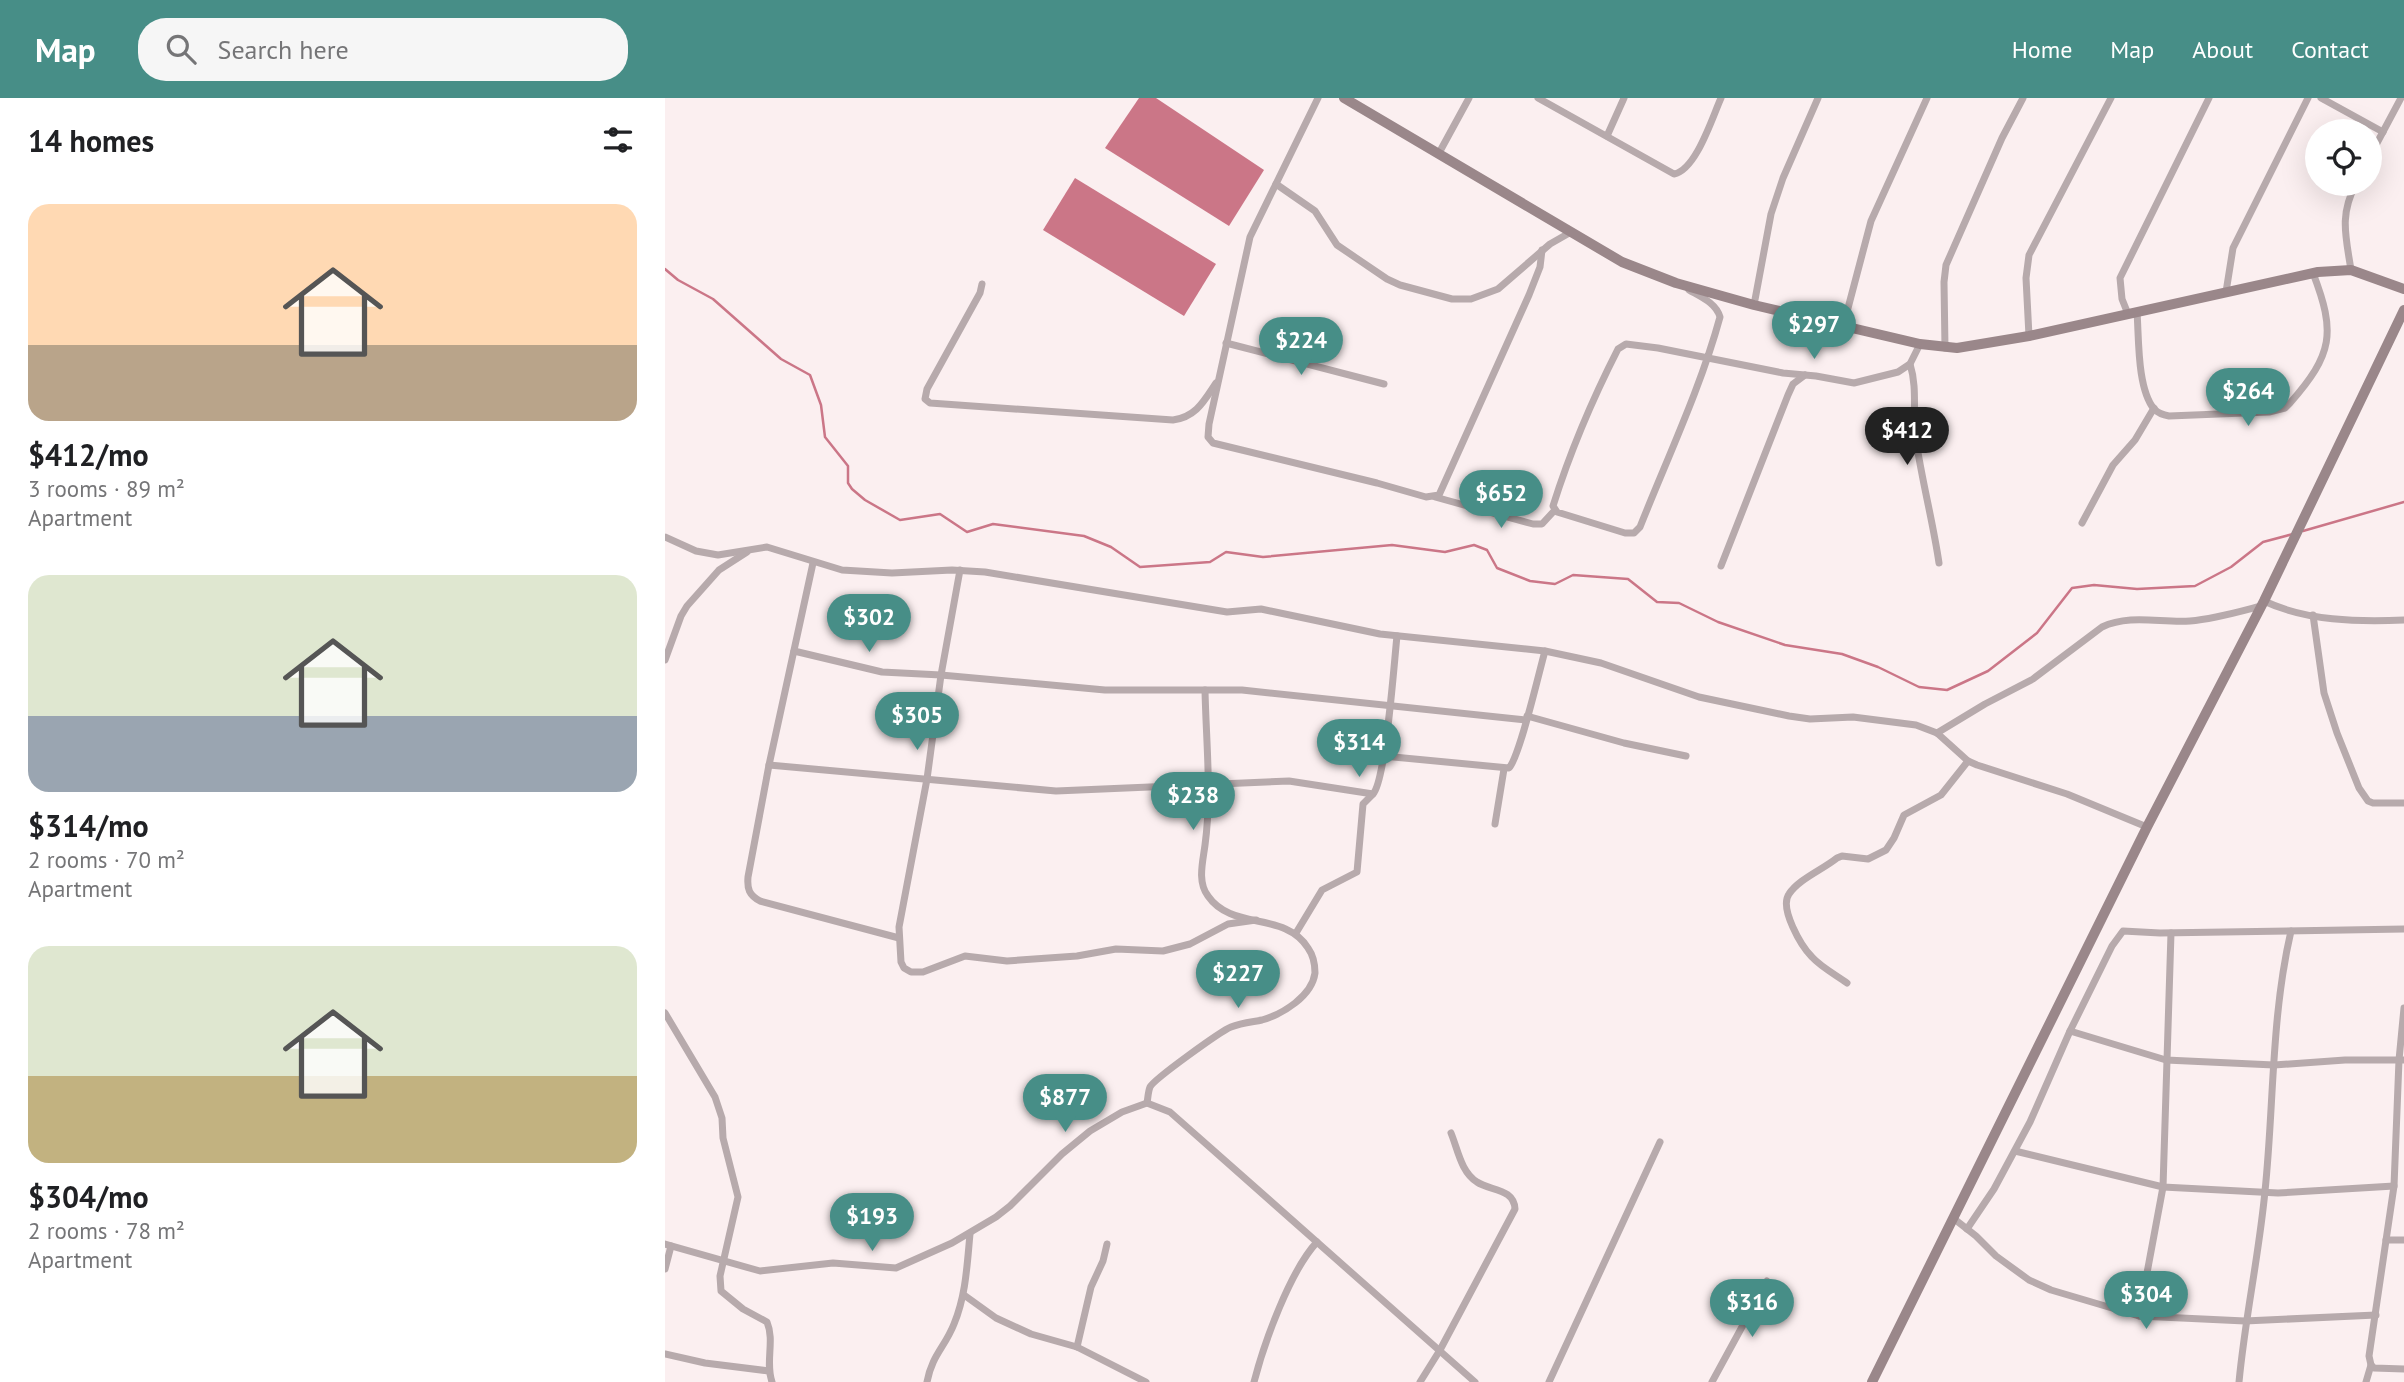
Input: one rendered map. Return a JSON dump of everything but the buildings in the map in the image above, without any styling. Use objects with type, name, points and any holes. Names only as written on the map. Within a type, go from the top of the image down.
[{"type":"street","points":[[1318,98],[1250,237],[1218,380],[1208,433],[1210,440],[1216,444],[1533,524],[1542,524],[1554,511]]},
{"type":"street","points":[[1344,98],[1622,261],[1676,283],[1704,298],[1719,313],[1707,356],[1638,530],[1625,533],[1554,511]]},
{"type":"street","points":[[1439,153],[1469,98]]},
{"type":"street","points":[[1538,98],[1674,174],[1681,173],[1694,158],[1721,98]]},
{"type":"street","points":[[1607,136],[1624,98]]},
{"type":"street","points":[[1754,305],[1770,214],[1818,98]]},
{"type":"street","points":[[1843,327],[1871,221],[1927,98]]},
{"type":"street","points":[[1945,348],[1946,265],[1997,149],[2023,98]]},
{"type":"street","points":[[2029,336],[2026,278],[2029,255],[2111,98]]},
{"type":"street","points":[[2209,98],[2120,278],[2122,299],[2133,313],[2145,388],[2154,408],[2169,416],[2241,414],[2285,408],[2326,350],[2329,323],[2313,273]]},
{"type":"street","points":[[2226,292],[2233,248],[2308,98]]},
{"type":"street","points":[[2321,98],[2383,132],[2400,98]]},
{"type":"street","points":[[1276,184],[1315,211],[1337,245],[1387,279],[1452,299],[1471,299],[1499,289],[1542,250],[1571,232]]},
{"type":"street","points":[[2351,196],[2345,210],[2344,224],[2351,270]]},
{"type":"street","points":[[1435,498],[1442,491],[1529,295],[1540,267],[1542,250]]},
{"type":"street","points":[[1676,283],[1843,327],[1945,348],[1971,348],[2339,269],[2351,270],[2404,289]]},
{"type":"street","points":[[982,285],[927,390],[925,399],[930,403],[1173,420],[1184,419],[1196,411],[1218,380]]},
{"type":"street","points":[[1872,1382],[2147,827],[2262,604],[2404,310]]},
{"type":"street","points":[[1226,343],[1384,384]]},
{"type":"street","points":[[1554,511],[1555,498],[1577,438],[1618,349],[1626,344],[1707,356],[1783,373],[1806,374],[1854,383],[1898,372],[1910,364],[1920,344]]},
{"type":"street","points":[[1910,364],[1915,384],[1916,441],[1939,563]]},
{"type":"street","points":[[1721,566],[1788,395],[1793,384],[1806,374]]},
{"type":"street","points":[[2082,523],[2113,465],[2135,439],[2154,408]]},
{"type":"street","points":[[665,537],[684,547],[708,553],[726,555],[767,547],[842,570],[892,573],[960,570],[985,572],[1227,611],[1249,609],[1281,612],[1362,631],[1397,636],[1545,651],[1601,663],[1699,696],[1789,716],[1810,719],[1874,719],[1916,724],[1937,733],[1968,761],[2067,794],[2147,827]]},
{"type":"street","points":[[665,660],[684,611],[719,570],[750,550]]},
{"type":"street","points":[[813,563],[769,765],[748,877],[749,892],[760,901],[899,938]]},
{"type":"street","points":[[960,570],[941,675],[927,779],[901,911],[899,938],[904,968],[917,973],[965,956],[1007,961],[1077,956],[1115,949],[1173,949],[1190,944],[1228,924],[1256,920]]},
{"type":"street","points":[[1937,733],[2033,679],[2102,626],[2112,622],[2127,619],[2189,621],[2227,615],[2262,604],[2313,615],[2356,620],[2404,620]]},
{"type":"street","points":[[2313,615],[2325,693],[2337,733],[2359,788],[2368,801],[2373,803],[2404,803]]},
{"type":"street","points":[[1296,933],[1322,890],[1357,872],[1363,804],[1377,789],[1383,756],[1397,636]]},
{"type":"street","points":[[794,651],[882,672],[1105,690],[1242,690],[1526,718],[1686,756]]},
{"type":"street","points":[[1383,756],[1504,769],[1513,765],[1545,651]]},
{"type":"street","points":[[1147,1103],[1153,1084],[1224,1030],[1273,1015],[1307,992],[1315,974],[1315,963],[1310,950],[1296,933],[1272,923],[1234,916],[1219,908],[1202,887],[1208,816],[1205,690]]},
{"type":"street","points":[[1847,984],[1812,958],[1794,928],[1785,905],[1787,896],[1842,856],[1868,859],[1886,849],[1904,815],[1941,795],[1968,761]]},
{"type":"street","points":[[769,765],[1056,791],[1289,781],[1373,794]]},
{"type":"street","points":[[1495,824],[1504,769]]},
{"type":"street","points":[[1967,1229],[2015,1151],[2070,1031],[2112,946],[2123,931],[2171,933],[2404,929]]},
{"type":"street","points":[[2239,1382],[2245,1321],[2265,1193],[2281,975],[2291,931]]},
{"type":"street","points":[[2139,1316],[2163,1187],[2171,933]]},
{"type":"street","points":[[2366,1382],[2371,1365],[2369,1356],[2401,1130],[2404,1008]]},
{"type":"street","points":[[665,1013],[715,1097],[722,1118],[723,1138],[738,1197],[720,1276],[723,1293],[743,1309],[764,1318],[770,1328],[769,1371],[772,1382]]},
{"type":"street","points":[[2070,1031],[2166,1060],[2274,1065],[2344,1060],[2402,1060]]},
{"type":"street","points":[[665,1269],[668,1245],[760,1271],[834,1263],[891,1269],[900,1267],[970,1234],[1010,1206],[1062,1154],[1090,1131],[1122,1112],[1147,1103],[1170,1112],[1475,1382]]},
{"type":"street","points":[[1420,1382],[1440,1350],[1515,1206],[1508,1195],[1478,1184],[1472,1178],[1464,1168],[1451,1133]]},
{"type":"street","points":[[1549,1382],[1660,1142]]},
{"type":"street","points":[[2015,1151],[2163,1187],[2265,1193],[2394,1186]]},
{"type":"street","points":[[1954,1219],[1996,1256],[2029,1280],[2051,1290],[2139,1316],[2245,1321],[2376,1315]]},
{"type":"street","points":[[927,1382],[931,1363],[949,1335],[964,1296],[970,1234]]},
{"type":"street","points":[[2386,1240],[2404,1240]]},
{"type":"street","points":[[1254,1382],[1261,1355],[1301,1263],[1317,1242]]},
{"type":"street","points":[[1077,1347],[1091,1287],[1103,1261],[1107,1244]]},
{"type":"street","points":[[1712,1382],[1767,1281]]},
{"type":"street","points":[[964,1296],[996,1318],[1031,1334],[1077,1347],[1146,1382]]},
{"type":"street","points":[[665,1354],[705,1363],[769,1371]]},
{"type":"street","points":[[2371,1365],[2379,1370],[2404,1369]]},
{"type":"shaded area","points":[[1139,98],[1156,98],[1264,170],[1229,226],[1105,148]]},
{"type":"shaded area","points":[[1075,178],[1216,264],[1184,316],[1043,230]]},
{"type":"waterway","points":[[665,269],[678,280],[713,299],[781,359],[810,375],[821,405],[825,437],[848,466],[848,483],[865,500],[900,520],[940,514],[967,532],[993,524],[1084,536],[1111,547],[1140,567],[1210,562],[1226,552],[1263,557],[1392,545],[1445,552],[1474,545],[1487,550],[1497,568],[1530,581],[1555,584],[1573,575],[1628,579],[1657,602],[1679,603],[1718,622],[1785,645],[1842,654],[1878,667],[1919,687],[1947,690],[1988,671],[2037,633],[2072,588],[2094,585],[2137,589],[2195,586],[2231,567],[2263,542],[2293,534]]},
{"type":"waterway","points":[[2303,531],[2404,502]]}]
